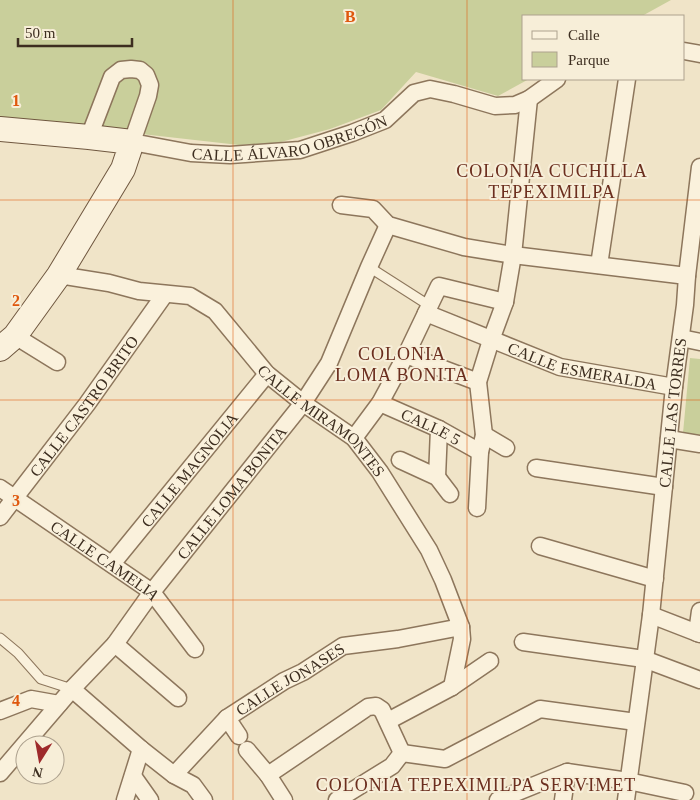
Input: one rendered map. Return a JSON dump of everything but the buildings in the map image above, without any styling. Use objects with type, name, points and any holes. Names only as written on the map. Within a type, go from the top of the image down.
[{"type":"street","points":[[685,51],[700,54]]},
{"type":"street","points":[[57,362],[8,343],[59,275],[123,169],[150,85],[146,75],[140,70],[121,70],[112,78],[90,137]]},
{"type":"street","name":"CALLE ÁLVARO OBREGÓN","points":[[0,129],[132,142],[191,153],[230,155],[300,150],[385,120],[414,93],[430,89],[495,106],[515,105],[529,100],[556,80]]},
{"type":"street","points":[[599,265],[626,80]]},
{"type":"street","points":[[477,508],[480,452],[484,435],[478,382],[505,302],[513,255],[529,100]]},
{"type":"street","name":"CALLE LAS TORRES","points":[[626,800],[651,615],[674,388],[681,338],[693,304],[687,276],[700,167]]},
{"type":"street","points":[[341,205],[373,209],[388,225],[464,247],[513,255],[687,276]]},
{"type":"street","name":"CALLE LOMA BONITA","points":[[0,773],[72,689],[115,644],[152,592],[303,403],[329,363],[368,267],[388,225]]},
{"type":"street","name":"CALLE MIRAMONTES","points":[[59,275],[109,283],[139,291],[190,296],[215,312],[267,374],[303,403],[354,438],[380,472],[429,550],[443,580],[461,627],[462,639],[452,687]]},
{"type":"street","points":[[354,438],[380,403],[439,286],[505,302]]},
{"type":"street","name":"CALLE CASTRO BRITO","points":[[0,517],[87,404],[164,294]]},
{"type":"street","name":"CALLE ESMERALDA","points":[[428,309],[491,340],[560,367],[674,388]]},
{"type":"street","points":[[681,338],[700,342]]},
{"type":"street","points":[[406,354],[478,382]]},
{"type":"street","name":"CALLE MAGNOLIA","points":[[112,564],[267,374]]},
{"type":"street","name":"CALLE 5","points":[[380,403],[439,429],[480,452]]},
{"type":"street","points":[[437,477],[439,429]]},
{"type":"street","points":[[484,435],[506,448]]},
{"type":"street","points":[[669,439],[700,444]]},
{"type":"street","points":[[400,460],[437,477],[450,494]]},
{"type":"street","points":[[536,468],[664,487]]},
{"type":"street","name":"CALLE CAMELIA","points":[[0,488],[152,592],[195,649]]},
{"type":"street","points":[[540,546],[655,579]]},
{"type":"street","points":[[651,615],[698,633],[700,611]]},
{"type":"street","name":"CALLE JONASES","points":[[174,775],[228,718],[284,681],[303,672],[343,646],[398,639],[461,627]]},
{"type":"street","points":[[523,642],[644,659],[700,680]]},
{"type":"street","points":[[115,644],[178,698]]},
{"type":"street","points":[[388,720],[452,687],[490,661]]},
{"type":"street","points":[[72,689],[141,749],[174,775],[193,785],[204,800]]},
{"type":"street","points":[[0,711],[31,699],[60,704]]},
{"type":"street","points":[[268,775],[368,707],[376,706],[382,710],[402,753]]},
{"type":"street","points":[[402,753],[445,759],[540,709],[636,722]]},
{"type":"street","points":[[228,718],[243,743],[268,775],[284,800]]},
{"type":"street","points":[[125,800],[141,749]]},
{"type":"street","points":[[337,800],[392,766],[402,753]]},
{"type":"street","points":[[563,800],[567,772]]},
{"type":"street","points":[[501,799],[567,772],[628,781],[685,793]]},
{"type":"street","points":[[132,776],[150,800]]},
{"type":"lane","points":[[368,267],[428,309]]},
{"type":"lane","points":[[0,638],[18,653],[41,679],[72,689]]},
{"type":"green space","points":[[0,0],[671,0],[644,15],[522,15],[522,80],[527,80],[498,96],[416,72],[381,110],[330,129],[277,143],[239,145],[0,118]]},
{"type":"green space","points":[[690,358],[700,359],[700,435],[683,433]]},
{"type":"district","name":"COLONIA CUCHILLA TEPEXIMILPA","points":[[552,181]]},
{"type":"district","name":"COLONIA LOMA BONITA","points":[[402,364]]},
{"type":"district","name":"COLONIA TEPEXIMILPA SERVIMET","points":[[476,785]]}]
